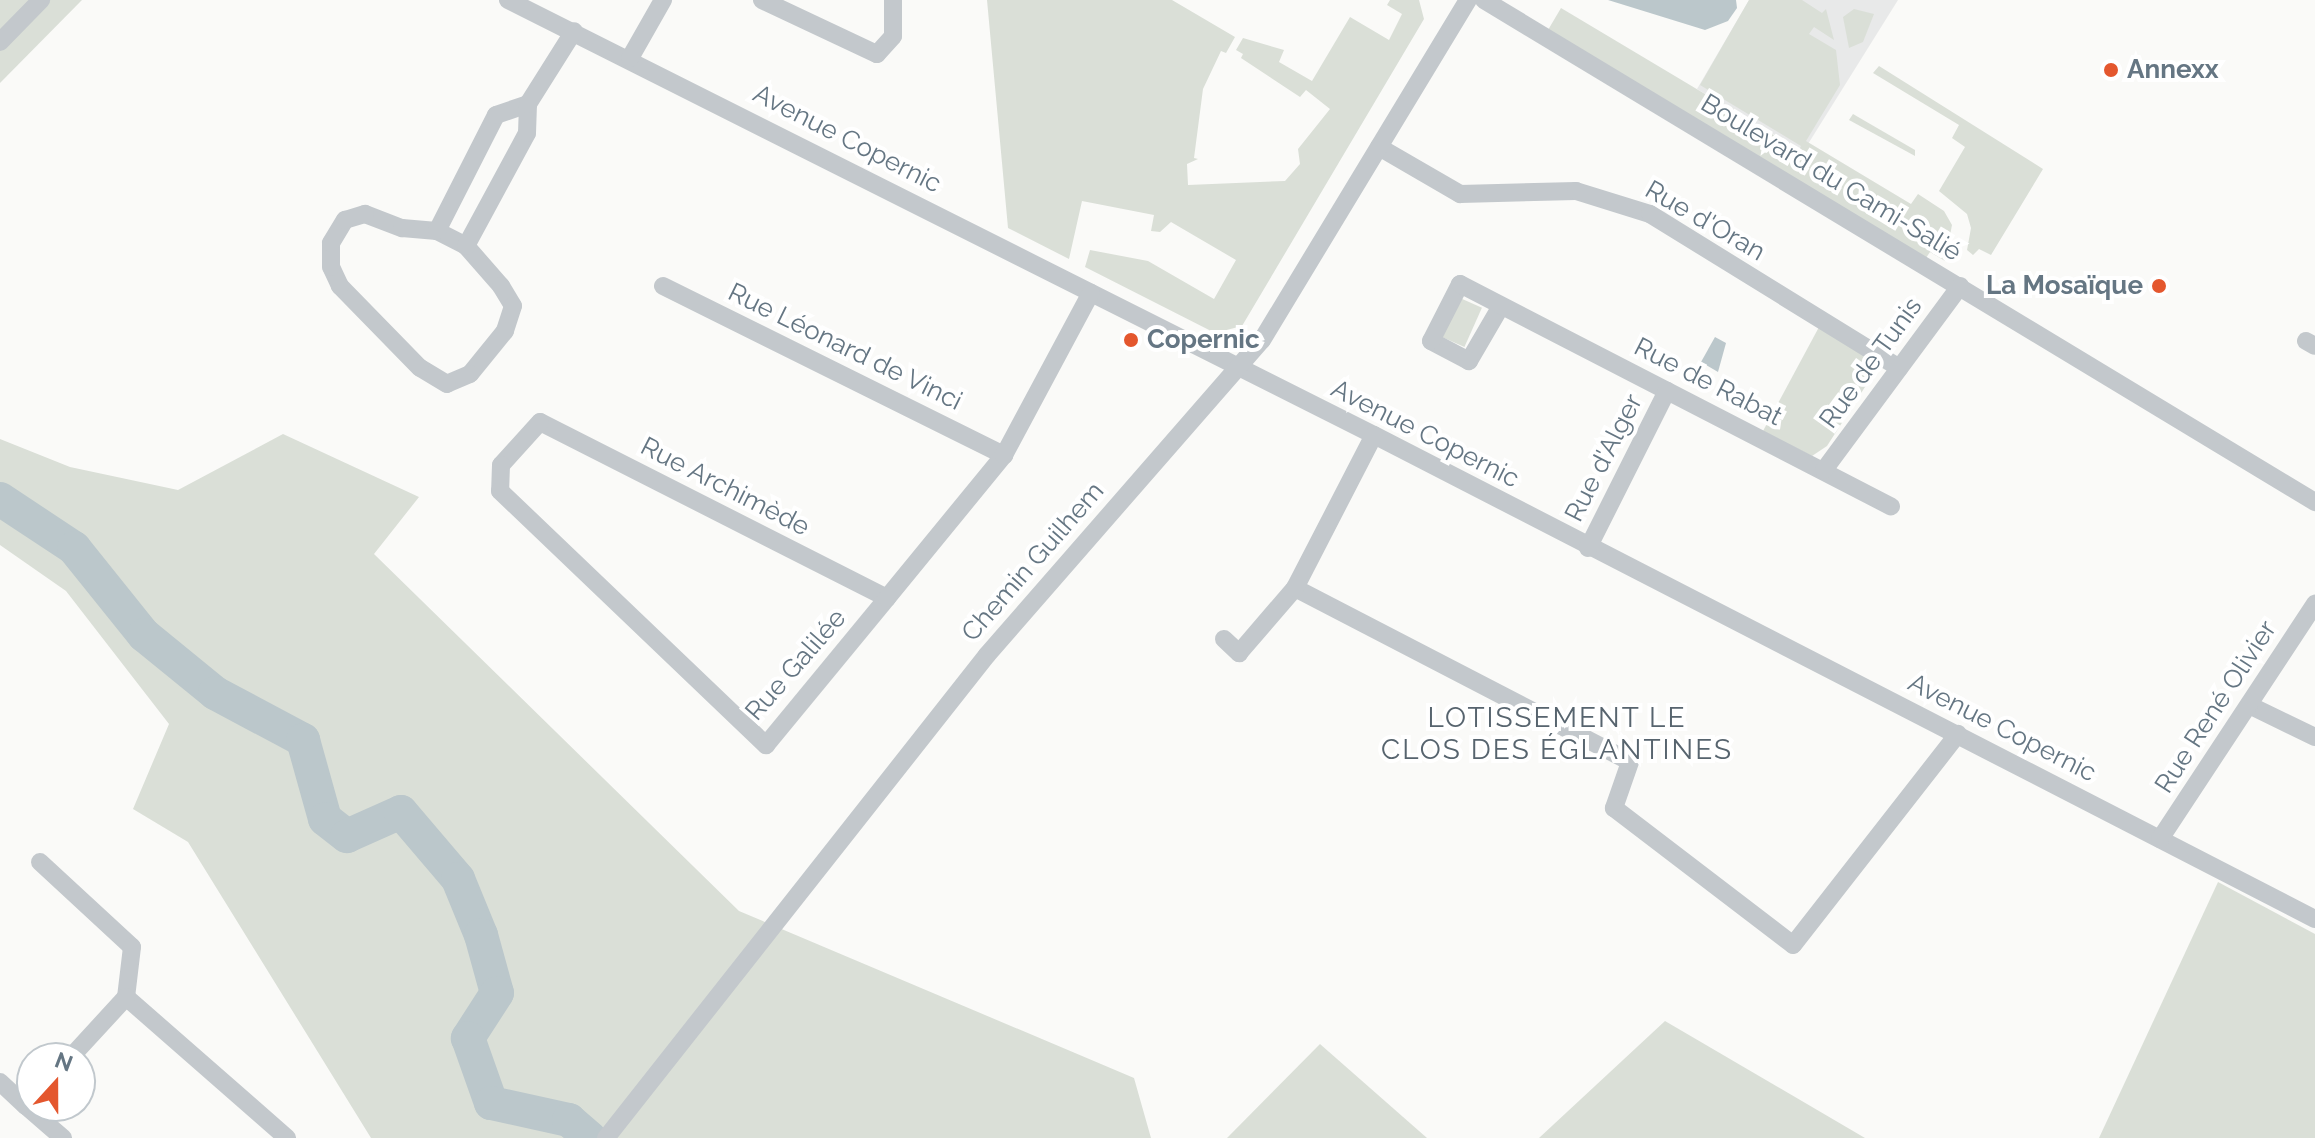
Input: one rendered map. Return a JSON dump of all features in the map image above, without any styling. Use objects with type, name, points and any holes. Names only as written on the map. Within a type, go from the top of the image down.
[{"type":"street","points":[[0,42],[41,0]]},
{"type":"street","name":"Avenue Copernic","points":[[508,0],[630,58],[1374,435],[1588,548],[1958,734],[2315,919]]},
{"type":"street","points":[[630,58],[663,0]]},
{"type":"street","points":[[762,0],[877,54],[893,36],[893,0]]},
{"type":"street","name":"Chemin Guilhem","points":[[609,1135],[978,666],[1262,340],[1468,0]]},
{"type":"street","name":"Boulevard du Cami-Salié","points":[[1484,0],[2315,502]]},
{"type":"street","points":[[466,246],[527,133],[528,104],[574,31]]},
{"type":"street","points":[[437,231],[496,115],[528,104]]},
{"type":"street","name":"Rue d'Oran","points":[[1379,147],[1460,194],[1576,191],[1650,214],[1899,368]]},
{"type":"street","points":[[365,214],[402,228],[437,231],[466,246],[513,306],[505,331],[470,374],[447,384],[420,368],[377,328],[340,286],[331,267],[331,243],[345,220],[365,214]]},
{"type":"street","name":"Rue Léonard de Vinci","points":[[663,286],[1004,455]]},
{"type":"street","name":"Rue de Tunis","points":[[1824,470],[1960,286]]},
{"type":"street","name":"Rue Galilée","points":[[540,422],[501,465],[500,491],[766,745],[1004,455],[1091,293]]},
{"type":"street","name":"Rue de Rabat","points":[[1501,306],[1891,506]]},
{"type":"street","name":"Rue d'Alger","points":[[1588,548],[1667,391]]},
{"type":"street","name":"Rue Archimède","points":[[540,422],[887,598]]},
{"type":"street","points":[[1224,639],[1239,653],[1295,588],[1374,435]]},
{"type":"street","points":[[1295,588],[1630,762],[1614,808],[1793,945],[1958,734]]},
{"type":"street","name":"Rue René Olivier","points":[[2160,839],[2315,604]]},
{"type":"street","points":[[2249,705],[2315,737]]},
{"type":"street","points":[[40,862],[132,947],[126,997],[85,1042]]},
{"type":"street","points":[[126,997],[287,1138]]},
{"type":"street","points":[[48,1122],[63,1138]]},
{"type":"shaded area","points":[[0,0],[82,0],[0,83]]},
{"type":"shaded area","points":[[987,0],[1172,0],[1235,37],[1226,53],[1221,51],[1203,89],[1194,158],[1198,159],[1187,164],[1188,185],[1285,181],[1300,164],[1298,149],[1330,109],[1306,90],[1300,97],[1241,58],[1243,54],[1236,50],[1243,38],[1284,50],[1279,62],[1312,81],[1350,17],[1389,40],[1402,14],[1387,5],[1390,0],[1419,0],[1424,19],[1242,326],[1215,333],[1085,267],[1090,250],[1148,261],[1214,299],[1236,260],[1171,222],[1160,232],[1151,231],[1154,215],[1082,201],[1069,259],[1008,228]]},
{"type":"shaded area","points":[[1608,0],[1736,0],[1737,8],[1728,21],[1705,30]]},
{"type":"shaded area","points":[[1749,0],[1898,0],[1803,152],[1697,89]]},
{"type":"shaded area","points":[[1749,0],[1802,0],[1822,13],[1826,9],[1834,40],[1814,27],[1809,34],[1836,50],[1840,85],[1806,141],[1911,204],[1918,194],[1944,211],[1952,225],[1945,261],[1930,252],[1926,258],[1548,30],[1561,8],[1799,150],[1801,146],[1700,85]]},
{"type":"shaded area","points":[[1854,9],[1874,14],[1863,42],[1849,48],[1843,17]]},
{"type":"shaded area","points":[[1879,66],[2043,169],[1991,255],[1979,249],[1973,255],[1967,250],[1971,228],[1967,214],[1939,191],[1965,147],[1952,138],[1959,125],[1873,73]]},
{"type":"shaded area","points":[[1853,114],[1915,150],[1915,156],[1849,120]]},
{"type":"shaded area","points":[[1460,298],[1482,308],[1464,347],[1443,337]]},
{"type":"shaded area","points":[[1819,327],[1868,357],[1874,373],[1827,446],[1812,456],[1763,431]]},
{"type":"shaded area","points":[[1715,337],[1726,343],[1718,372],[1701,362]]},
{"type":"shaded area","points":[[283,434],[419,497],[374,554],[739,911],[1134,1078],[1151,1138],[371,1138],[188,842],[133,809],[169,724],[66,591],[0,545],[0,439],[70,467],[178,490]]},
{"type":"shaded area","points":[[2218,882],[2315,934],[2315,1138],[2099,1138]]},
{"type":"shaded area","points":[[1665,1021],[1865,1138],[1539,1138]]},
{"type":"shaded area","points":[[1320,1044],[1427,1138],[1227,1138]]},
{"type":"waterway","points":[[0,499],[74,548],[144,635],[215,693],[303,740],[325,819],[347,836],[401,812],[458,879],[481,935],[497,993],[468,1038],[491,1103],[569,1120],[590,1138]]},
{"type":"place","name":"Annexx","points":[[2111,70]]},
{"type":"place","name":"La Mosaïque","points":[[2159,286]]},
{"type":"place","name":"Copernic","points":[[1131,340]]},
{"type":"district","name":"LOTISSEMENT LE CLOS DES ÉGLANTINES","points":[[1557,734]]}]
